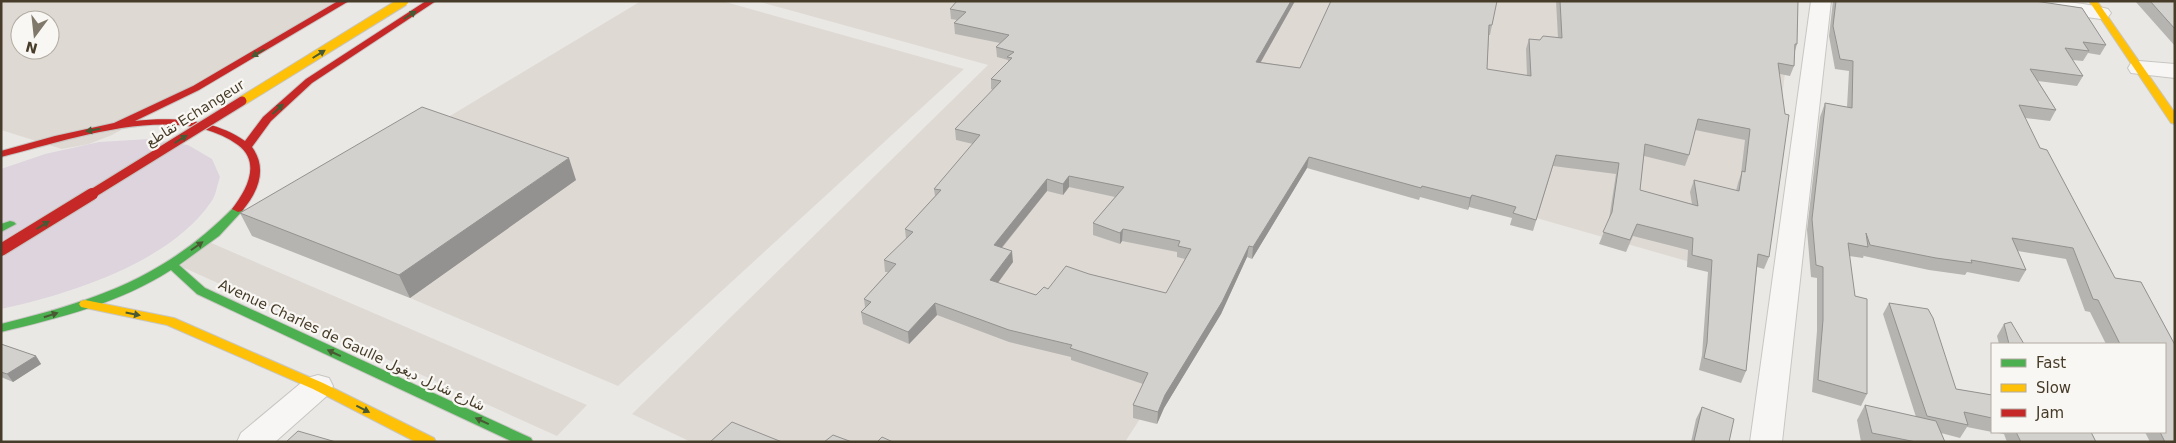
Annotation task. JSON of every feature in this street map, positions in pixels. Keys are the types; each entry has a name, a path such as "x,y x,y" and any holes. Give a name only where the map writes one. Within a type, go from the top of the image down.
{"main road":[{"path":"116,126 196,88 345,1"},
{"name":"تقاطع Echangeur","path":"1,250 404,1"},
{"path":"247,146 268,119 309,81 432,1"},
{"path":"2097,7 2175,121"},
{"path":"155,136 189,115"},
{"path":"1,154 70,134 116,126 176,123 202,126 229,134 247,146 257,169 248,198 219,231 171,264 131,286 85,304 45,318 1,328"},
{"path":"1,229 19,218"},
{"name":"Avenue Charles de Gaulle شارع شارل ديغول","path":"171,264 201,292 526,442"},
{"path":"85,304 170,321 386,416 429,442"},
{"path":"403,402 416,391"}],"street":[{"path":"1766,442 1821,1"},
{"path":"2014,1 2097,7"},
{"path":"2139,68 2175,71"},
{"path":"253,442 318,386"}],"shaded area":[{"path":"1,1 339,1 165,106 112,135 89,144 62,149 1,130"},
{"path":"641,1 722,1 964,69 618,386 410,298 575,180 430,128"},
{"path":"757,1 1794,1 1779,122 1753,280 1312,154 1125,442 691,442 632,414 988,65"},
{"path":"149,139 188,145 212,159 220,177 214,197 193,223 170,242 144,259 116,273 57,295 1,309 1,169 45,154 99,142"},
{"path":"209,242 587,405 557,436 180,266"}],"building":[{"path":"957,1 1291,1 1256,62 1300,68 1331,1 1497,1 1492,25 1489,25 1487,69 1531,76 1529,39 1540,40 1543,36 1562,38 1560,1 1798,1 1797,44 1795,44 1794,66 1778,63 1785,114 1789,115 1769,257 1758,254 1746,371 1704,358 1707,343 1712,260 1692,255 1693,238 1637,224 1630,240 1603,232 1612,212 1619,163 1556,155 1536,220 1513,213 1516,207 1472,195 1470,198 1422,186 1421,188 1309,157 1253,247 1249,246 1222,302 1165,395 1158,412 1133,405 1148,373 1070,348 1072,345 1009,330 935,303 908,332 861,312 871,302 864,299 896,264 884,260 913,232 905,229 941,190 934,189 980,135 955,129 1001,81 991,79 1012,58 1007,57 1014,52 996,47 1009,35 954,23 966,12 950,9","holes":["1698,119 1750,129 1745,172 1742,171 1739,191 1694,180 1698,206 1640,190 1645,144 1689,155","1069,176 1124,187 1093,223 1120,233 1123,229 1180,241 1178,246 1191,249 1166,293 1089,274 1066,266 1048,289 1044,287 1036,295 990,280 1012,251 994,245 1047,179 1063,184"]},
{"path":"1836,1 2035,1 2082,8 2106,45 2083,42 2089,51 2065,48 2083,76 2030,69 2056,110 2019,105 2040,148 2047,150 2115,278 2141,282 2175,345 2175,442 2165,442 2160,433 2166,433 2166,343 2120,343 2098,300 2093,299 2073,248 2012,238 2026,270 1971,260 1972,263 1936,258 1870,245 1866,233 1868,247 1848,243 1855,296 1867,299 1867,394 1818,380 1823,320 1823,267 1816,265 1812,219 1825,103 1852,108 1853,61 1840,59 1833,26"},
{"path":"2150,1 2175,1 2175,29"},
{"path":"422,107 569,158 399,275 240,213"},
{"path":"1889,303 1928,309 1933,318 1956,389 1991,395 1991,418 1964,412 1968,425 1927,416"},
{"path":"2011,322 2023,343 2009,343 2004,324"},
{"path":"1,344 36,356 7,374 1,372"},
{"path":"1865,405 1936,421 1945,442 1916,442 1872,433"},
{"path":"1702,407 1734,419 1729,442 1694,441"},
{"path":"732,422 782,442 710,442"},
{"path":"298,431 336,442 286,442"},
{"path":"2016,433 2092,433 2096,442 2021,442"},
{"path":"833,435 852,442 824,442"},
{"path":"882,437 893,442 877,442"}],"traffic: fast":[{"path":"1,328 66,311 98,300 160,272 188,254 215,233 238,209"},
{"path":"1,229 10,224"},
{"path":"171,264 201,291 526,442"}],"traffic: slow":[{"path":"242,101 404,1"},
{"path":"2093,1 2175,121"},
{"path":"85,304 170,321 318,386 429,442"}],"traffic: jam":[{"path":"116,126 196,88 345,1"},
{"path":"247,146 267,119 309,81 432,1"},
{"path":"1,250 242,101"},
{"path":"1,154 86,131 118,126 150,122 180,122 208,127 242,143 249,150 253,158 255,179 247,198 238,209"}]}
